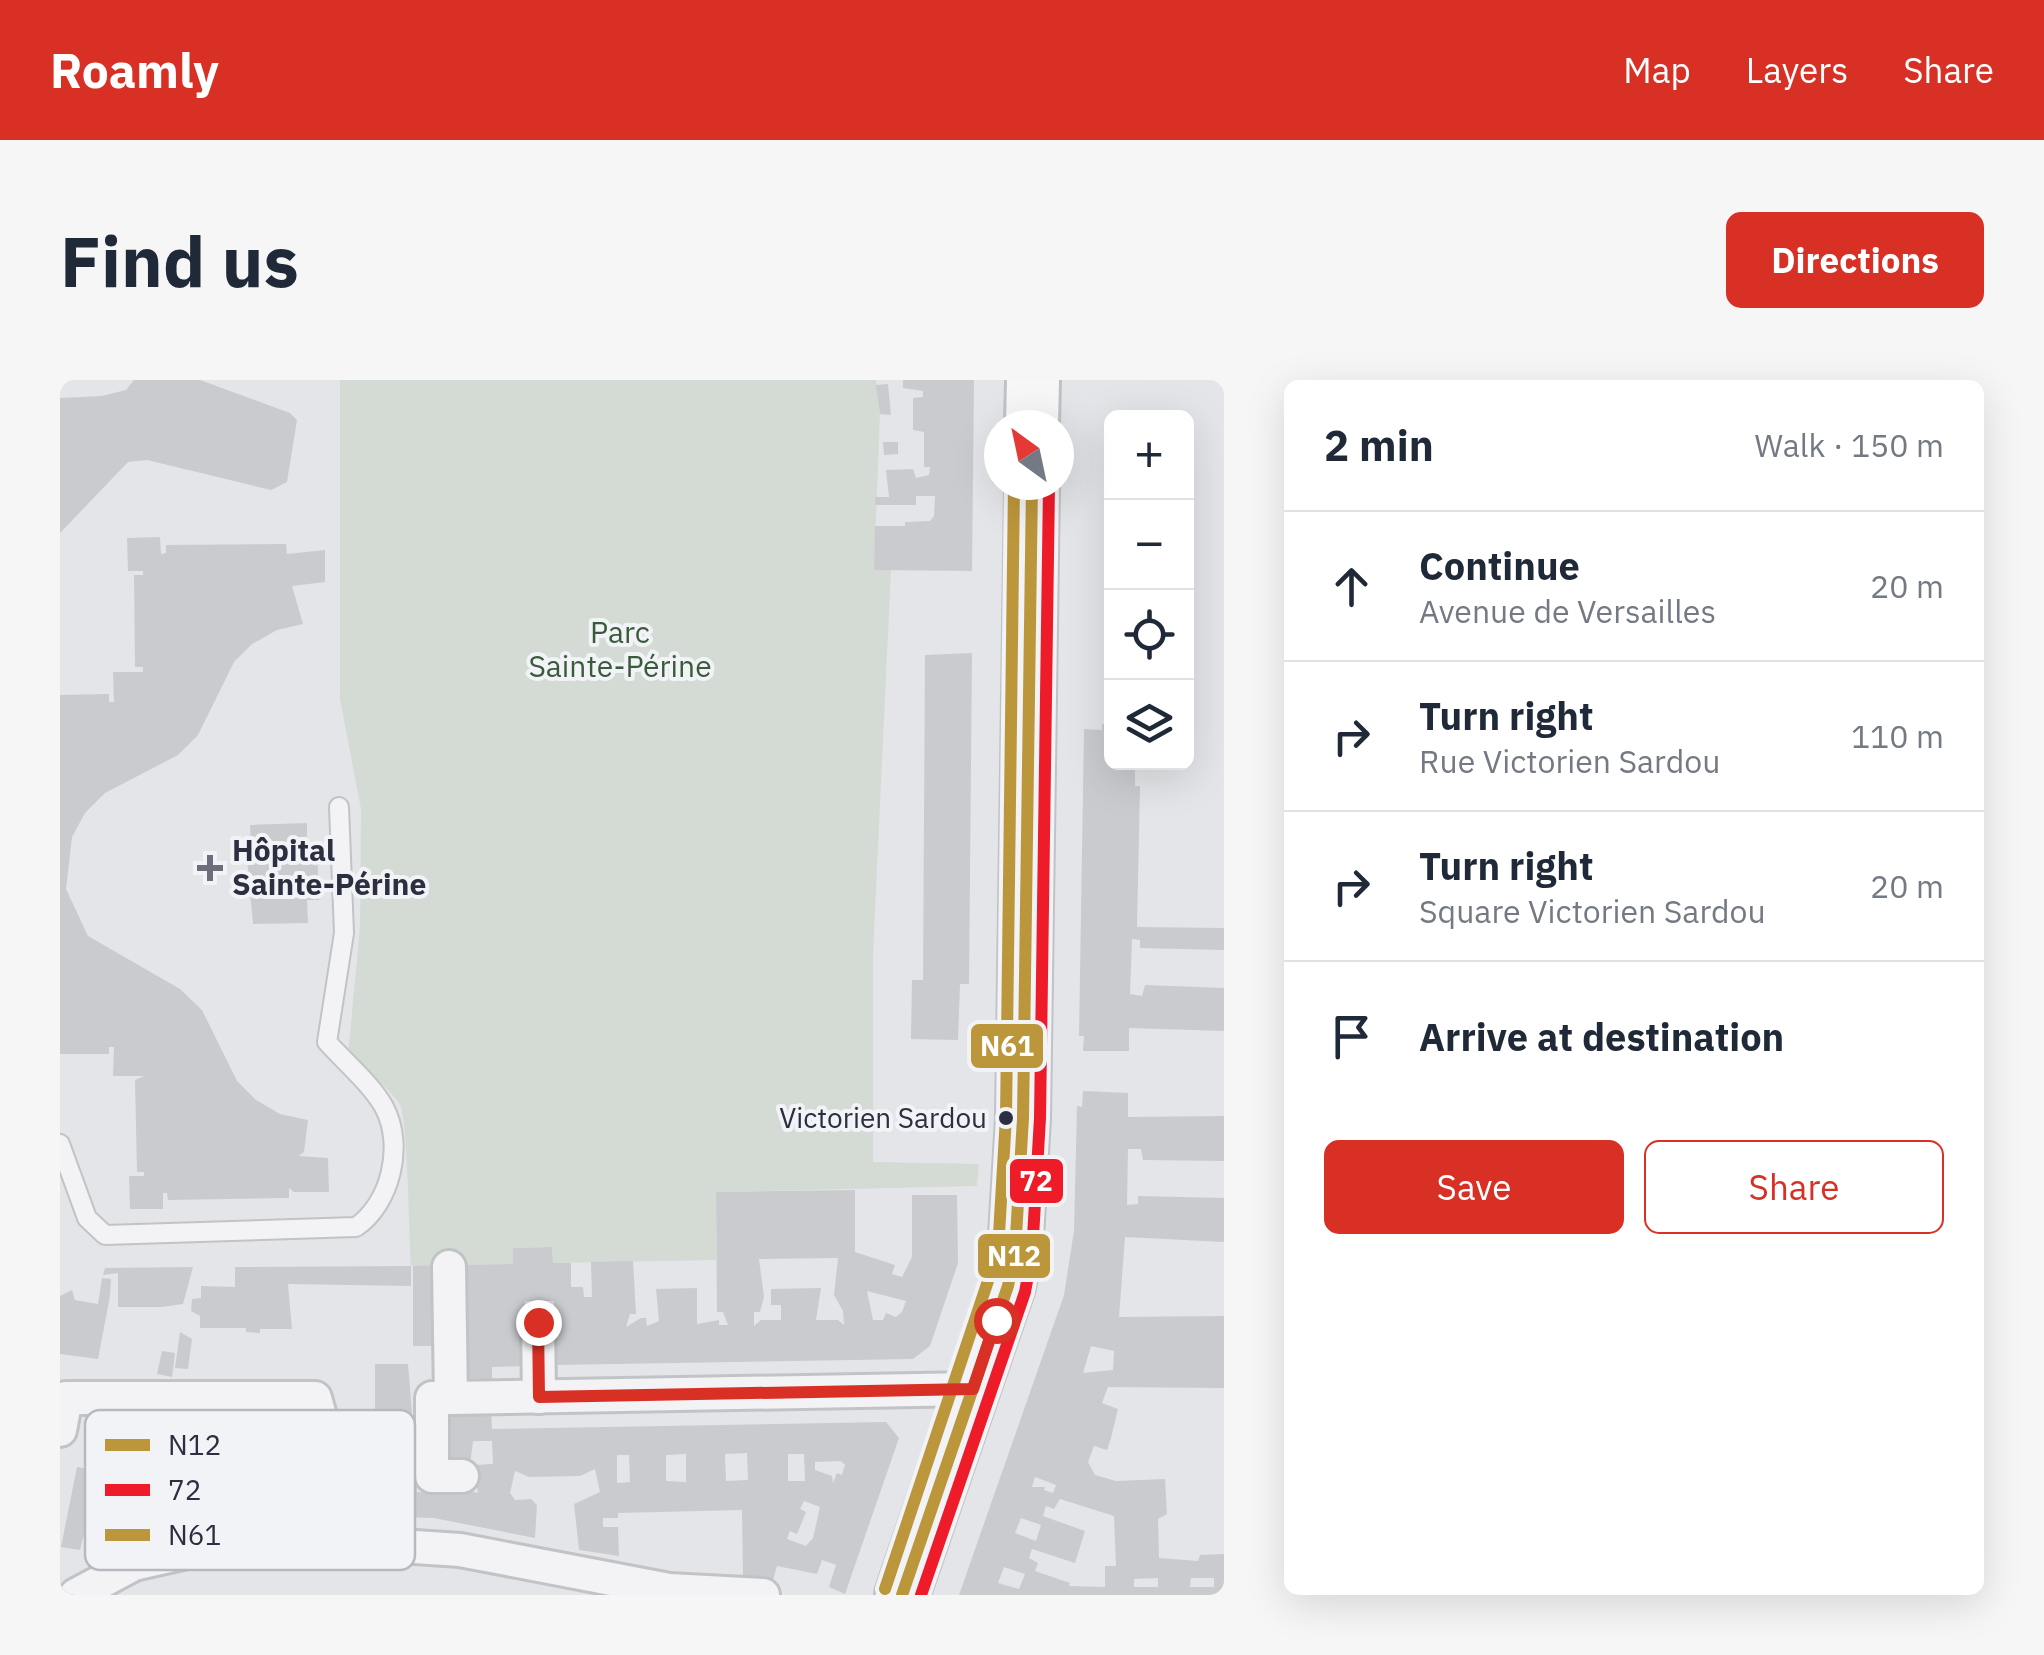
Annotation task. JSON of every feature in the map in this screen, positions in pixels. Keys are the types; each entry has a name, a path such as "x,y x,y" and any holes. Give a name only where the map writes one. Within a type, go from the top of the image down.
{"main road":[{"path":"1032,410 1033,380"},
{"path":"902,1595 1008,1286 1021,1180 1032,500"}],"street":[{"path":"449,1267 451,1398"},
{"path":"538,1322 539,1397"},
{"path":"462,1476 432,1476 432,1398 973,1389"},
{"path":"60,1430 66,1398 316,1398 319,1410"},
{"path":"415,1547 460,1550 670,1590 764,1595"},
{"path":"76,1595 123,1570"}],"lane":[{"path":"60,1144 86,1218 105,1235 356,1228 386,1196 392,1151 386,1109 327,1042 344,933 340,807"}],"green space":[{"name":"Parc Sainte-Périne","path":"340,380 876,380 880,414 874,570 891,570 873,953 873,1162 979,1164 977,1186 716,1192 716,1260 553,1263 552,1247 513,1248 513,1264 411,1266 402,1112 388,1090 348,1055 360,927 361,809 340,699"}],"building":[{"path":"134,380 200,380 290,413 297,420 287,482 271,490 147,460 128,462 60,533 60,398 102,396 126,390"},
{"path":"903,380 974,380 972,571 874,570 875,526 905,526 905,522 930,521 934,516 935,496 916,496 916,505 875,505 875,497 889,497 886,470 913,469 916,478 929,475 930,467 924,467 924,432 913,430 913,398 923,397 923,391 903,388"},
{"path":"888,384 891,415 880,414 876,385"},
{"path":"883,442 898,442 898,454 884,455"},
{"path":"160,537 161,554 166,553 166,545 286,544 287,554 325,550 325,582 292,586 303,624 277,630 252,644 234,662 198,735 178,755 105,793 85,813 72,837 66,889 88,936 180,989 202,1010 237,1081 256,1100 280,1114 308,1120 304,1152 299,1156 328,1158 329,1192 294,1192 289,1188 289,1198 168,1200 167,1193 163,1193 163,1209 130,1209 129,1176 144,1176 144,1172 137,1172 135,1080 144,1076 113,1076 114,1047 109,1047 109,1054 60,1054 60,695 109,694 109,702 114,702 113,672 143,672 143,667 135,667 134,575 143,575 143,571 128,571 127,538"},
{"path":"972,653 969,984 960,984 958,1040 911,1039 912,980 923,980 925,655"},
{"path":"1104,724 1104,770 1135,770 1135,786 1140,786 1137,927 1224,928 1224,950 1140,948 1140,940 1132,939 1130,994 1142,996 1145,985 1224,988 1224,1031 1129,1028 1129,1051 1083,1051 1084,1036 1079,1036 1084,729 1102,730"},
{"path":"307,823 307,846 317,845 319,900 307,900 308,923 253,924 246,847 251,847 250,825"},
{"path":"1083,1091 1128,1093 1128,1117 1224,1116 1224,1161 1143,1160 1141,1149 1128,1149 1127,1205 1138,1204 1138,1196 1224,1198 1224,1242 1125,1237 1119,1317 1224,1316 1224,1388 1108,1387 1102,1403 1118,1409 1111,1438 1107,1450 1094,1446 1088,1462 1095,1475 1116,1481 1165,1479 1167,1514 1158,1519 1159,1558 1198,1561 1200,1555 1224,1554 1224,1595 959,1595 1064,1295 1074,1231 1077,1106 1082,1107","holes":["1091,1346 1114,1351 1113,1370 1083,1373","1035,1477 1056,1485 1053,1493 1045,1487 1032,1487","1060,1499 1114,1516 1116,1566 1105,1566 1105,1587 1069,1586 1070,1583 1035,1571 1038,1563 1029,1558 1032,1549 1075,1563 1085,1531 1043,1516 1046,1506 1054,1509","1021,1518 1041,1525 1036,1541 1015,1533","1004,1567 1025,1574 1019,1589 998,1583","1158,1578 1158,1587 1134,1587 1134,1579","1191,1578 1214,1578 1214,1587 1190,1587"]},
{"path":"855,1190 855,1252 895,1265 892,1274 902,1277 912,1257 912,1195 957,1195 958,1263 930,1346 913,1359 555,1365 554,1301 525,1301 523,1366 492,1367 492,1385 464,1385 456,1265 513,1264 513,1248 552,1247 553,1263 571,1263 571,1287 583,1287 584,1297 592,1297 591,1262 633,1261 636,1314 630,1314 626,1327 641,1318 646,1318 647,1326 659,1321 656,1289 697,1288 697,1324 719,1320 719,1325 728,1325 723,1312 717,1312 716,1192","holes":["838,1258 834,1295 843,1311 844,1325 838,1320 816,1320 821,1288 771,1289 771,1305 781,1305 781,1320 761,1320 754,1326 754,1312 760,1312 764,1297 759,1259","867,1291 906,1301 902,1312 896,1317 886,1313 883,1320 873,1320"]},
{"path":"437,1265 438,1346 413,1346 413,1266"},
{"path":"411,1266 411,1286 288,1284 292,1329 260,1329 260,1333 246,1332 246,1328 200,1328 200,1316 191,1311 192,1299 201,1298 201,1286 235,1287 235,1267"},
{"path":"193,1267 183,1304 161,1307 118,1307 118,1273 103,1275 105,1268"},
{"path":"102,1278 111,1279 98,1359 60,1354 60,1296 72,1290 75,1300 98,1304"},
{"path":"180,1332 192,1339 188,1369 175,1368"},
{"path":"162,1351 175,1353 172,1377 157,1374"},
{"path":"375,1364 408,1364 412,1410 375,1410"},
{"path":"491,1410 492,1429 886,1422 899,1438 845,1594 829,1587 836,1565 822,1560 817,1574 777,1566 773,1580 743,1577 742,1510 618,1513 618,1518 603,1518 603,1527 618,1527 619,1556 579,1550 574,1504 600,1492 595,1469 580,1476 529,1477 515,1471 510,1493 515,1500 531,1499 537,1505 535,1538 415,1517 415,1445 417,1492 438,1493 439,1484 478,1493 474,1471 476,1465 493,1464 492,1441 473,1441 470,1465 442,1467 439,1411","holes":["747,1453 748,1480 726,1481 725,1454","686,1454 686,1482 666,1481 666,1455","788,1454 804,1454 805,1481 788,1481","617,1455 629,1455 630,1482 617,1483","841,1461 845,1465 842,1475 837,1473 833,1483 832,1476 815,1470 815,1462","804,1501 820,1507 813,1538 806,1546 787,1539 790,1531 797,1534 806,1512 800,1509"]},
{"path":"77,1467 85,1468 85,1537 80,1550 61,1547"}],"transit line":[{"name":"N61","path":"885,1589 998,1251 1006,1117 1014,500"},
{"name":"N12","path":"902,1595 1008,1286 1015,1253 1023,1118 1032,500"},
{"name":"72","path":"921,1595 1025,1292 1032,1254 1040,1118 1049,500"}],"place":[{"name":"Hôpital Sainte-Périne","path":"210,868"},
{"name":"Victorien Sardou","path":"1006,1118"}],"route":[{"path":"538,1322 539,1397 973,1389 996,1320"}]}
